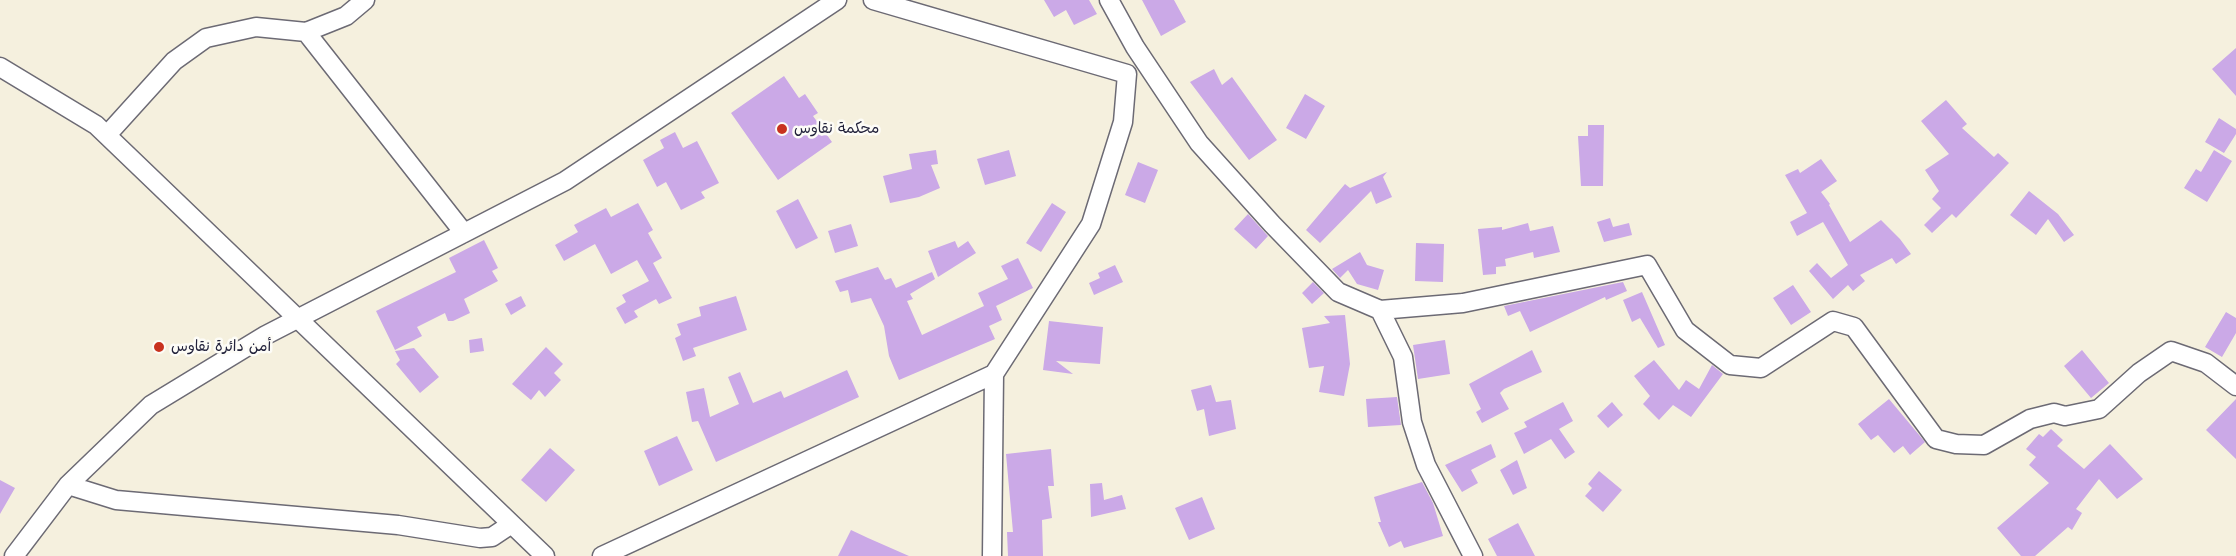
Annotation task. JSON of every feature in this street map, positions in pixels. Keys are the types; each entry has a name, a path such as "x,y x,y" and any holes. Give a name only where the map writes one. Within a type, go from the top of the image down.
{"street":[{"path":"107,135 174,61 206,38 256,27 306,32 346,16 365,0"},
{"path":"14,556 68,485 151,405 299,318 565,182 837,0"},
{"path":"873,0 1127,74"},
{"path":"1109,0 1135,46 1199,143 1272,224 1338,292 1380,310 1463,303 1647,265 1685,330 1730,365 1761,368 1833,321 1854,327 1936,439 1956,444 1984,445 2030,419 2099,409 2139,373 2171,351 2206,363 2235,384"},
{"path":"306,32 464,233"},
{"path":"602,556 994,374 1091,224 1123,122 1127,74 1135,46"},
{"path":"0,67 96,125 299,318 510,525 545,556"},
{"path":"1380,310 1403,357 1412,422 1426,465 1473,556"},
{"path":"992,556 994,374"},
{"path":"68,485 116,500 398,525 480,538 492,537 510,525"}],"building":[{"path":"1044,0 1089,0 1097,14 1074,25 1066,10 1054,17"},
{"path":"1142,0 1174,0 1186,22 1161,36"},
{"path":"2236,48 2236,96 2212,69"},
{"path":"1214,69 1222,85 1232,77 1277,140 1249,160 1190,82"},
{"name":"محكمة نقاوس","path":"784,76 799,98 805,94 818,113 813,116 832,142 778,180 731,113"},
{"path":"1305,94 1325,106 1306,139 1286,128"},
{"path":"1946,100 1967,124 1962,128 1994,157 1998,153 2009,163 1956,218 1952,214 1932,233 1924,225 1941,208 1932,199 1939,191 1925,170 1949,154 1921,121"},
{"path":"2219,118 2236,129 2236,134 2224,153 2205,142"},
{"path":"1588,125 1604,125 1603,186 1581,186 1578,136 1588,136"},
{"path":"675,132 683,148 697,141 719,183 701,192 705,198 681,210 666,182 657,187 643,160 664,148 660,140"},
{"path":"936,150 938,164 931,165 940,188 919,197 890,203 883,176 912,169 909,154"},
{"path":"1009,150 1016,176 985,185 977,159"},
{"path":"2214,150 2232,161 2207,202 2184,188 2196,169 2201,172"},
{"path":"1821,159 1837,181 1821,192 1850,242 1881,220 1911,254 1896,264 1892,258 1860,275 1865,281 1853,291 1848,285 1833,299 1809,271 1817,263 1831,278 1848,265 1823,222 1797,236 1790,222 1807,213 1785,175 1798,169 1800,173"},
{"path":"1138,162 1158,170 1145,203 1125,195"},
{"path":"1387,172 1383,177 1392,197 1376,204 1371,191 1320,243 1306,230 1345,184 1350,188"},
{"path":"2029,191 2058,214 2074,235 2064,242 2048,219 2036,235 2010,215"},
{"path":"798,199 818,238 796,249 776,211"},
{"path":"638,203 653,230 648,233 662,258 653,263 672,298 659,304 656,299 634,311 638,317 625,324 616,308 626,302 622,295 649,281 637,260 611,274 595,244 564,261 555,245 578,232 574,225 606,208 611,217"},
{"path":"1052,203 1066,212 1041,252 1026,243"},
{"path":"1248,214 1268,236 1256,249 1234,229"},
{"path":"1610,218 1613,227 1629,223 1632,235 1604,242 1597,222"},
{"path":"1528,223 1530,231 1553,226 1560,252 1534,258 1533,252 1505,259 1506,266 1496,267 1496,274 1483,275 1478,229 1502,227 1502,230"},
{"path":"851,224 858,246 835,253 828,231"},
{"path":"484,240 498,268 492,271 498,281 464,299 470,313 448,321 445,313 417,327 422,336 395,350 376,311 456,272 449,258"},
{"path":"955,241 958,248 968,241 976,253 938,277 928,251"},
{"path":"1416,243 1444,244 1443,282 1415,281"},
{"path":"1360,252 1367,265 1384,270 1378,290 1357,284 1348,270 1340,278 1332,269"},
{"path":"1018,258 1033,288 996,306 1002,320 989,326 995,339 899,380 889,356 884,326 871,298 851,303 848,290 840,292 835,281 878,267 885,280 891,278 896,288 932,272 935,279 910,294 913,299 907,301 922,335 984,306 978,293 1008,279 1001,266"},
{"path":"1115,265 1123,282 1094,295 1089,283 1100,278 1098,273"},
{"path":"1313,282 1324,293 1312,304 1302,293"},
{"path":"1623,282 1627,291 1606,300 1605,297 1530,332 1520,311 1508,316 1504,306"},
{"path":"1793,285 1811,312 1791,325 1773,298"},
{"path":"1642,292 1665,345 1658,348 1640,318 1632,322 1623,300"},
{"path":"521,296 526,306 511,315 505,304"},
{"path":"736,296 747,330 693,348 696,356 683,361 675,338 681,335 677,324 701,316 699,307"},
{"path":"2226,312 2236,318 2236,333 2222,357 2205,347"},
{"path":"1345,315 1350,364 1344,396 1319,392 1324,366 1309,368 1302,328 1330,323 1324,316"},
{"path":"1049,321 1103,327 1100,364 1056,361 1073,374 1043,370"},
{"path":"482,338 484,351 470,353 469,340"},
{"path":"1445,340 1450,374 1418,379 1413,345"},
{"path":"546,347 563,364 554,373 561,380 545,397 539,390 531,400 512,384"},
{"path":"414,348 439,377 420,393 396,364 400,360 395,351"},
{"path":"1532,350 1542,372 1504,389 1500,393 1509,409 1482,423 1476,412 1481,409 1469,384"},
{"path":"2082,350 2109,383 2091,398 2064,366"},
{"path":"1654,360 1679,390 1686,380 1699,389 1712,365 1723,374 1691,417 1673,405 1659,420 1643,404 1650,396 1634,376"},
{"path":"847,370 859,397 716,462 698,421 692,422 686,392 704,388 710,417 739,404 728,377 740,372 753,403 781,391 784,398"},
{"path":"1211,385 1216,402 1231,400 1236,429 1209,436 1204,409 1197,411 1191,390"},
{"path":"1397,397 1401,425 1368,427 1366,399"},
{"path":"1889,399 1925,442 1910,455 1903,446 1894,453 1878,435 1871,440 1858,424"},
{"path":"2236,399 2236,459 2206,430"},
{"path":"1563,402 1573,421 1559,429 1575,452 1565,459 1551,439 1524,454 1514,433 1527,427 1524,422"},
{"path":"1612,402 1623,415 1608,428 1597,416"},
{"path":"2051,429 2063,440 2057,446 2084,469 2110,444 2143,479 2117,499 2099,479 2076,509 2082,513 2072,530 2068,527 2035,556 2021,556 1997,528 2049,483 2029,465 2036,457 2026,449 2039,434 2043,437"},
{"path":"677,436 693,470 659,486 644,451"},
{"path":"1491,444 1496,457 1471,470 1478,483 1462,492 1445,465"},
{"path":"550,448 575,470 546,502 521,480"},
{"path":"1051,449 1054,486 1048,486 1052,518 1042,520 1043,556 1008,556 1007,532 1013,532 1006,454"},
{"path":"1517,460 1527,488 1513,495 1500,470"},
{"path":"1599,471 1622,490 1603,512 1585,496 1592,488 1588,484"},
{"path":"0,480 15,488 0,514"},
{"path":"1422,482 1433,503 1443,536 1404,548 1401,541 1389,547 1378,522 1381,522 1374,497"},
{"path":"1102,483 1104,500 1122,495 1126,509 1091,517 1090,484"},
{"path":"1202,497 1215,529 1189,540 1175,508"},
{"path":"1518,523 1535,556 1497,556 1488,539"},
{"path":"851,530 868,538 909,556 838,556"}],"place":[{"name":"محكمة نقاوس","path":"782,129"},
{"name":"أمن دائرة نقاوس","path":"159,347"}]}
